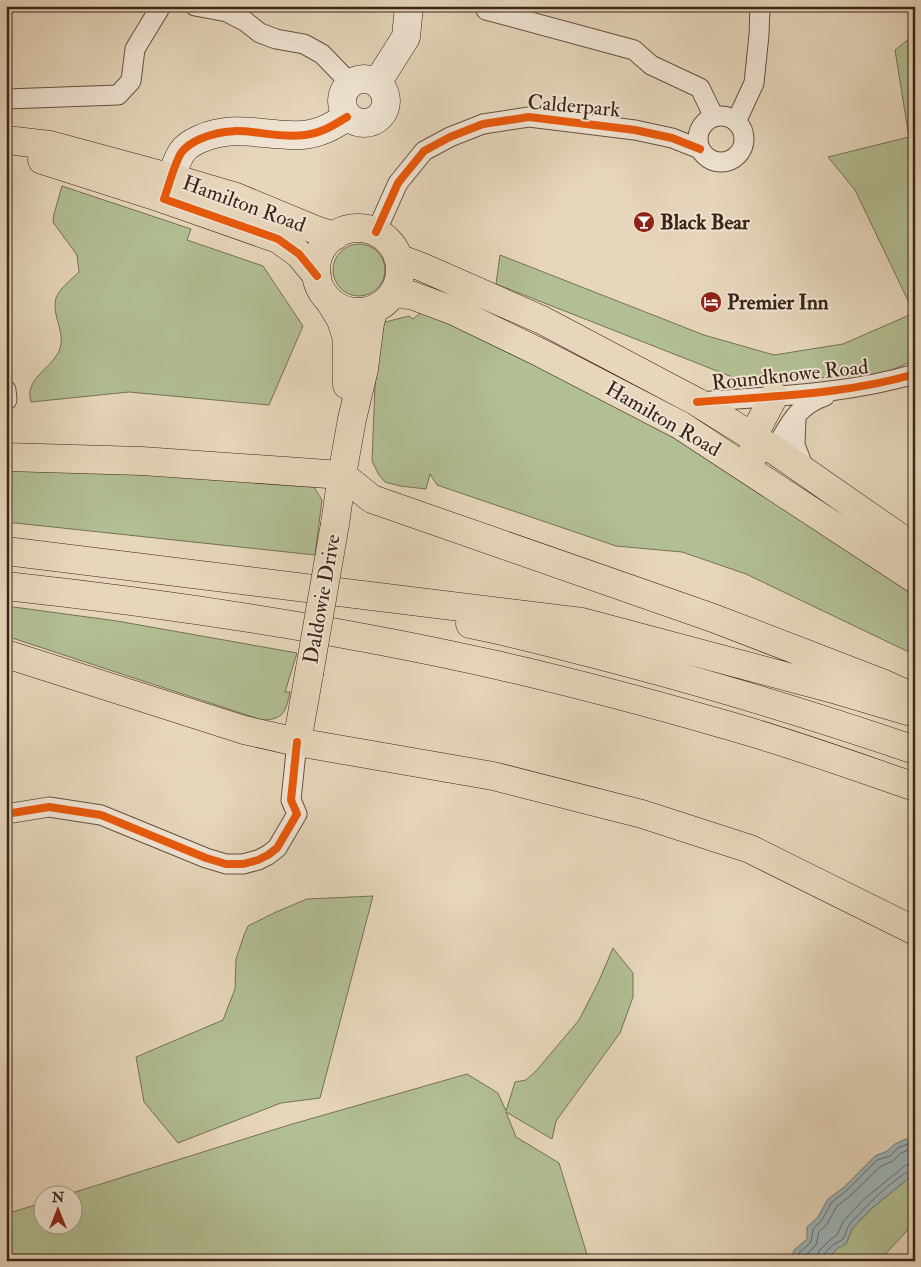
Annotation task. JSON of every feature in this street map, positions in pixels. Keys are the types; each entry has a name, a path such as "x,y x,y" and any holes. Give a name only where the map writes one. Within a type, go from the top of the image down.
{"main road":[{"name":"Hamilton Road","path":"6,140 50,145 168,189 278,239 299,254 317,276"},
{"name":"Hamilton Road","path":"6,144 44,161 168,189 236,197 318,231 335,236"},
{"path":"360,229 376,232 392,246 398,258 400,272 397,285 370,323 364,369 352,419 346,377 347,339 341,320 319,285 317,265 320,252 335,236 348,230 360,229"},
{"name":"Hamilton Road","path":"398,258 542,320 698,402 856,540 915,580"},
{"name":"Hamilton Road","path":"384,301 411,295 454,312 542,353 680,425 805,471 915,548"},
{"path":"329,300 342,309 353,312 364,312 384,301"},
{"path":"754,451 774,396"},
{"name":"Daldowie Drive","path":"297,742 352,419"},
{"path":"6,457 142,461 342,475 372,499 714,618 882,683 915,698"},
{"path":"6,551 582,622 837,690 915,713"},
{"path":"119,564 349,600 486,627 695,681 819,718 915,750"},
{"path":"6,586 140,602 277,623 483,662 725,724 915,787"},
{"path":"6,654 244,730 297,742 493,776 642,814 750,849 915,931"},
{"path":"825,756 915,794"}],"street":[{"path":"6,99 118,94 131,81 135,49 161,6"},
{"path":"195,6 250,14 260,33 276,39 304,44 322,54 350,83"},
{"path":"377,82 406,37 408,6"},
{"path":"736,122 754,83 760,35 760,6"},
{"path":"486,10 634,50 651,65 700,88 707,122 698,139 700,149 704,155 716,162 725,162 738,155 743,144 743,134 736,122 733,119 722,116 707,122"},
{"path":"364,78 377,82 386,94 387,102 384,113 377,120 369,124 358,123 347,117 341,105 342,94 350,83 364,78"},
{"path":"168,189 181,154 186,147 209,135 238,130 303,135 330,128 347,117"},
{"name":"Calderpark","path":"376,232 398,183 424,151 450,137 483,124 529,117 635,130 672,138 700,149"},
{"name":"Calderpark","path":"635,130 707,122"},
{"name":"Roundknowe Road","path":"698,402 840,391 915,374"},
{"path":"6,390 7,400"},
{"path":"754,451 814,400 840,391"},
{"path":"796,416 795,445 805,471"},
{"path":"6,814 49,807 101,815 206,858 226,864 243,864 258,860 277,848 297,814 291,800 297,742"}],"green space":[{"path":"915,34 915,360 882,374 745,382 496,284 500,255 704,335 774,355 843,344 914,313 855,190 828,157 909,137 895,50"},
{"path":"62,186 191,229 187,240 263,266 303,326 269,405 129,392 31,402 31,387 34,381 55,358 61,345 55,311 56,298 79,272 77,255 53,222"},
{"path":"359,244 369,246 377,252 383,260 385,270 383,280 377,288 369,294 359,296 349,294 341,288 335,280 333,270 335,260 341,252 349,246"},
{"path":"425,309 650,416 915,588 915,655 746,574 682,552 616,546 437,485 430,474 426,489 385,482 372,461 375,386 381,329 385,322 409,316 413,319"},
{"path":"6,465 294,483 314,487 322,500 315,555 6,522"},
{"path":"6,606 117,621 297,653 285,692 290,692 287,704 283,713 279,716 269,720 262,720 6,636"},
{"path":"373,896 320,1098 281,1103 178,1143 144,1102 136,1057 223,1020 235,989 236,959 248,926 307,899"},
{"path":"613,948 633,973 633,997 620,1033 556,1121 552,1139 506,1112 516,1137 559,1163 589,1261 6,1261 6,1214 32,1206 32,1234 82,1234 82,1190 289,1125 467,1074 498,1093 506,1111 515,1082 526,1080 536,1071 579,1020"},
{"path":"915,1173 915,1222 879,1261 825,1261 838,1247 846,1244 852,1229 872,1208"}],"water":[{"path":"915,1135 915,1173 872,1208 852,1229 846,1244 838,1248 825,1261 791,1261 794,1250 807,1239 807,1227 818,1217 828,1199 843,1188 875,1156"}],"cycle path":[{"path":"317,276 299,254 278,239 164,199 181,153 190,144 200,139 228,131 291,136 305,135 322,131 347,117"},
{"path":"376,232 398,183 424,151 450,137 483,124 529,117 635,130 672,138 700,149"},
{"path":"697,402 834,391 915,374"},
{"path":"6,814 49,807 101,815 206,858 226,864 243,864 258,860 277,848 297,814 291,800 297,742"}],"place":[{"name":"Black Bear","path":"644,222"},
{"name":"Premier Inn","path":"711,302"}]}
